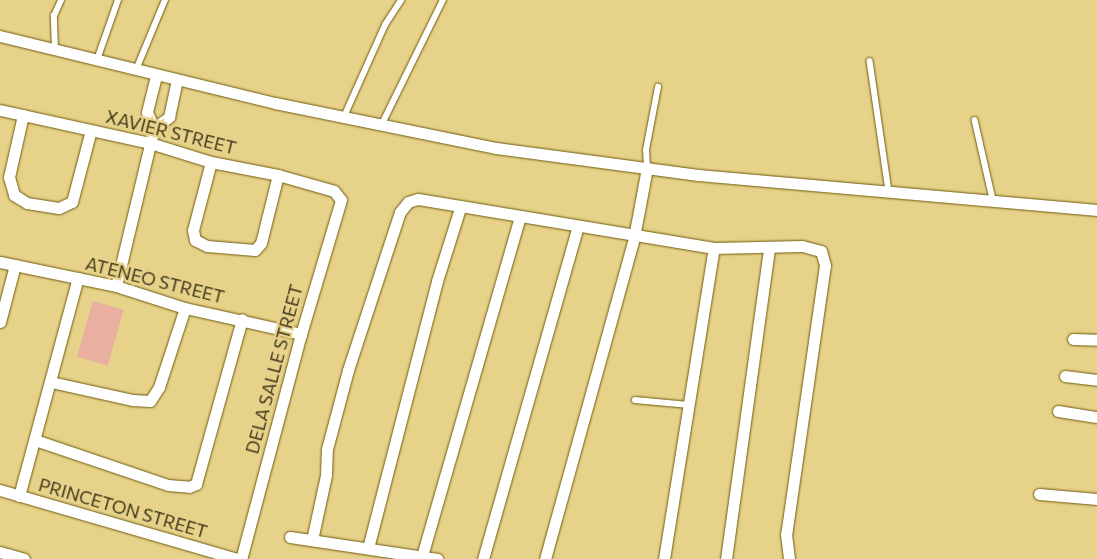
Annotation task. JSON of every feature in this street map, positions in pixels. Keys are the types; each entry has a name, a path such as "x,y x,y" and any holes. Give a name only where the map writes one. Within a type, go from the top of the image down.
{"street":[{"path":"0,36 156,75 343,118 496,148 698,175 993,199 1097,210"},
{"path":"116,286 154,128 147,112 156,75"},
{"path":"154,128 169,117 178,80"},
{"name":"XAVIER STREET","path":"0,110 150,143 211,162 278,175 334,191"},
{"path":"23,115 10,187 20,200 42,206 59,208 72,202 91,130"},
{"path":"211,162 193,230 195,240 207,246 255,250 261,243 278,175"},
{"path":"545,559 634,237 647,168"},
{"name":"DELA SALLE STREET","path":"241,559 301,334 341,200 334,191"},
{"path":"312,540 332,431 400,212 408,202 418,199 577,228 634,237 662,238 714,248 810,248 821,251 825,265 786,534 789,559"},
{"path":"368,548 437,281 460,208"},
{"path":"422,556 520,217"},
{"path":"482,559 577,228"},
{"path":"664,559 691,404 714,248"},
{"path":"726,559 769,248"},
{"name":"ATENEO STREET","path":"0,262 116,286 185,308 242,319 301,334"},
{"path":"0,322 15,265"},
{"path":"18,496 51,382 78,278"},
{"path":"51,382 133,400 150,400 159,387 185,308"},
{"path":"35,440 168,485 189,487 196,484 242,319"},
{"path":"1073,340 1097,340"},
{"path":"1065,376 1097,380"},
{"path":"1058,412 1097,417"},
{"name":"PRINCETON STREET","path":"0,490 237,559"},
{"path":"1039,494 1097,500"},
{"path":"290,537 436,559"},
{"path":"0,552 24,559"}],"lane":[{"path":"55,50 54,16 61,0"},
{"path":"97,60 118,0"},
{"path":"136,70 165,0"},
{"path":"343,118 385,25 400,0"},
{"path":"381,126 443,0"},
{"path":"870,61 889,191"},
{"path":"647,168 646,150 658,87"},
{"path":"975,120 993,199"},
{"path":"636,400 691,404"}],"shaded area":[{"path":"93,301 124,310 108,366 77,357"}]}
